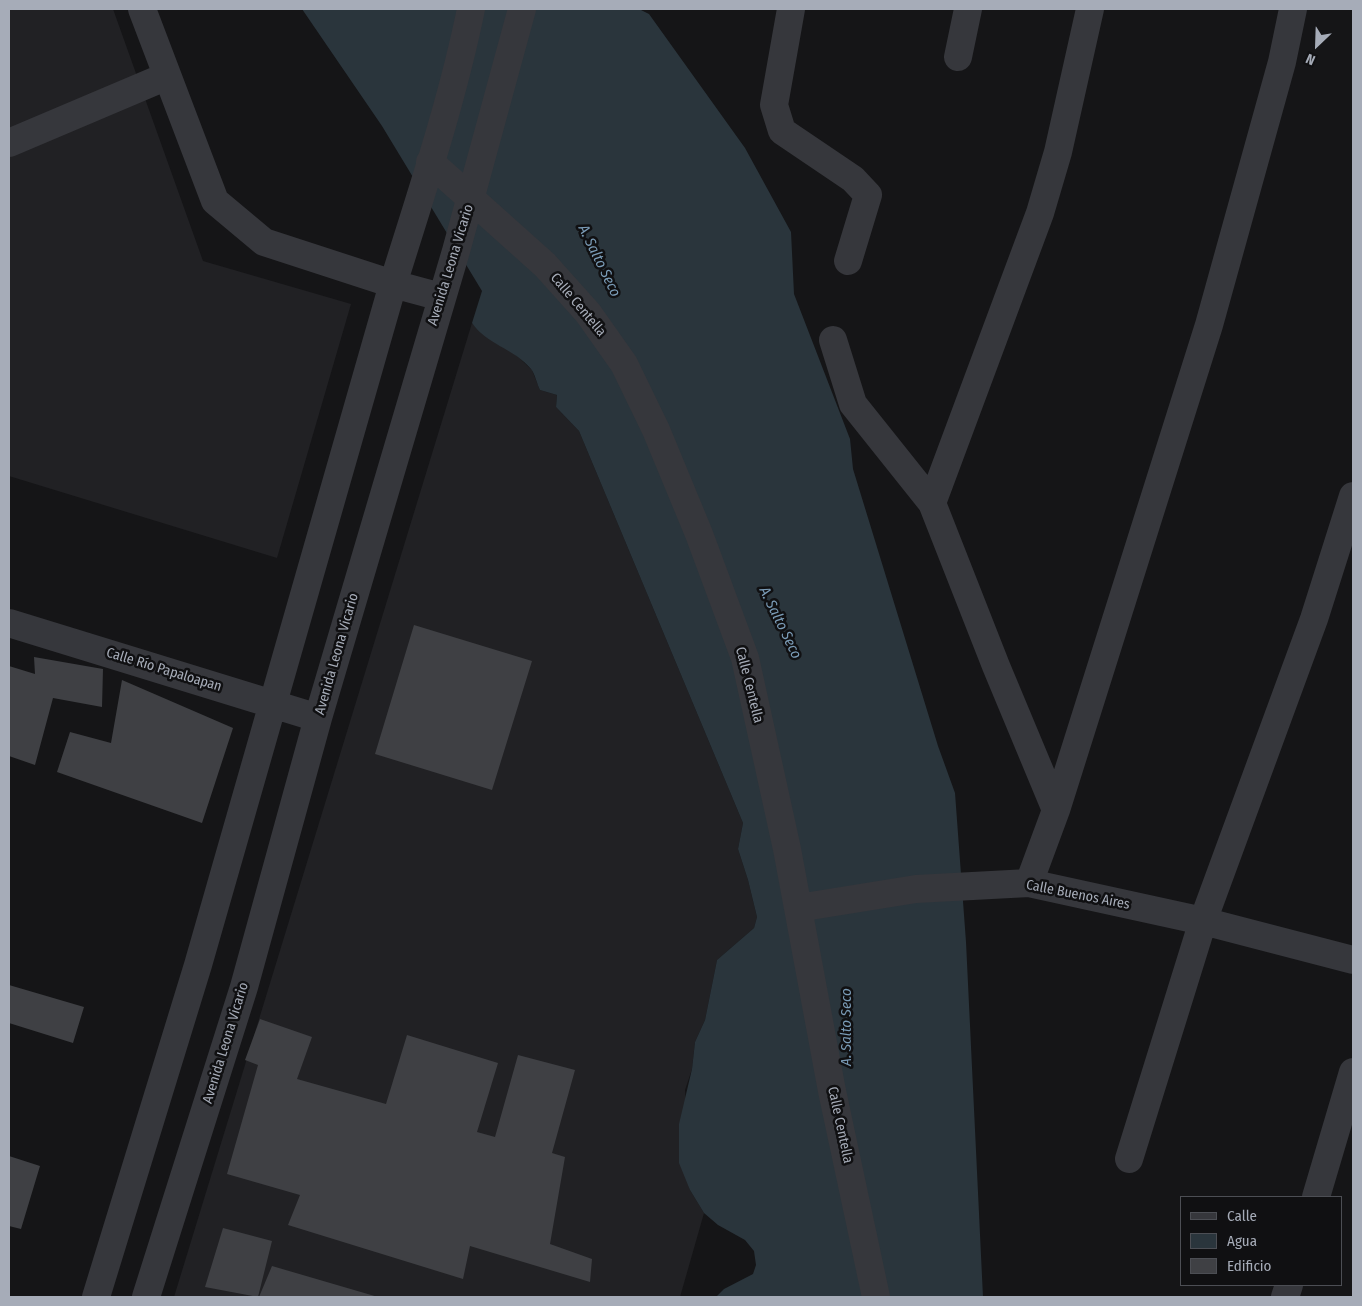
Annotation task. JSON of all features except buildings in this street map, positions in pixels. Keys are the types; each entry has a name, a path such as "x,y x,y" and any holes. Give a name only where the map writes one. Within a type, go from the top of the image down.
{"street":[{"path":"142,9 214,201 264,242 441,298"},
{"path":"96,1297 198,965 393,284 430,162 471,9"},
{"name":"Avenida Leona Vicario","path":"146,1297 244,987 318,718 471,199 522,9"},
{"path":"791,9 774,105 782,131 854,179 868,195 848,260"},
{"path":"958,57 968,9"},
{"path":"932,503 1040,213 1058,152 1090,9"},
{"path":"1029,883 1056,810 1209,325 1282,62 1292,9"},
{"path":"9,143 167,76"},
{"name":"Calle Centella","path":"430,162 545,266 588,313 624,364 656,430 700,534 744,658 798,908 832,1090 876,1297"},
{"path":"833,340 853,404 932,503 996,666 1056,810"},
{"path":"1129,1159 1202,921 1314,619 1353,496"},
{"name":"Calle Río Papaloapan","path":"9,623 318,718"},
{"name":"Calle Buenos Aires","path":"798,908 916,889 1029,883 1202,921 1353,960"},
{"path":"1316,1196 1353,1072"}],"shaded area":[{"path":"9,9 113,9 203,261 351,304 277,558 9,476"},
{"path":"472,323 477,329 514,353 532,370 540,390 557,395 556,407 579,431 743,823 738,849 757,917 754,928 717,960 705,1020 695,1042 692,1069 685,1090 690,1190 704,1213 680,1297 174,1297"}],"water":[{"name":"A. Salto Seco","path":"302,9 639,9 649,14 745,148 791,232 794,294 850,439 853,469 938,746 955,793 966,942 983,1297 716,1297 724,1289 753,1274 756,1265 754,1251 745,1240 718,1225 704,1213 690,1190 679,1163 679,1124 692,1069 695,1042 705,1020 717,960 754,928 757,917 738,849 743,823 579,431 556,407 557,395 540,390 532,371 524,362 485,336 472,323 482,291 382,126"}]}
